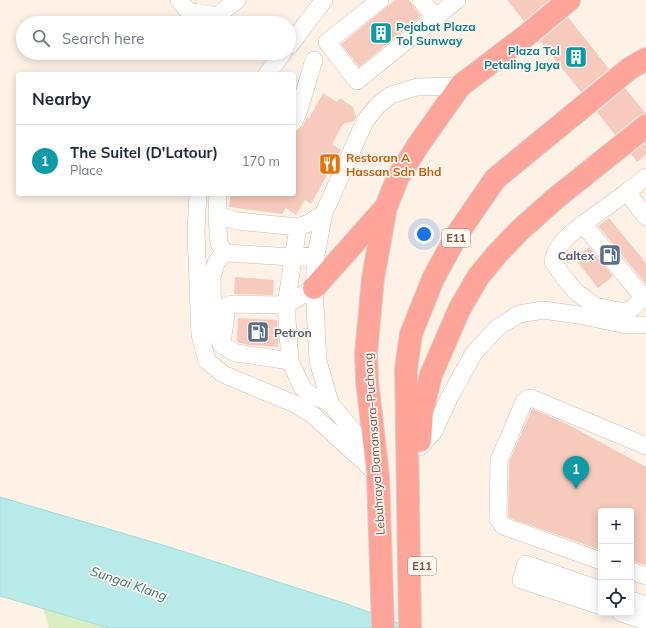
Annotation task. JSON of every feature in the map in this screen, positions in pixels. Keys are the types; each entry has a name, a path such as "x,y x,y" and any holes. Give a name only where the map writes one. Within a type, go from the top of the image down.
{"highway":[{"name":"Lebuhraya Damansara–Puchong","path":"383,628 380,506 367,381 366,353 373,278 386,207 402,171 460,86 527,35 569,0"},
{"name":"E11","path":"423,628 406,369 410,334 433,279 458,233 495,179 629,68 646,59"},
{"name":"E11","path":"410,628 414,504 422,412 431,375 459,310 478,277 520,230 556,198 646,126"},
{"path":"314,288 386,207"}],"street":[{"path":"179,0 188,11 217,16 237,0"},
{"path":"296,37 324,0"},
{"path":"380,0 327,42 357,81 457,0"},
{"path":"421,0 436,18"},
{"path":"270,72 279,60"},
{"path":"296,118 300,110 304,89 314,60"},
{"path":"377,470 358,437 330,403 318,361 314,288 316,255 324,212 365,121 378,105 391,95 417,87 460,86"},
{"path":"582,224 645,296 631,309 625,311 595,306 576,291 553,262 554,254 566,238 582,224 627,192 646,176"},
{"path":"627,192 646,218"},
{"path":"198,196 196,231 200,334 206,361 223,374 295,404 313,415 377,470"},
{"path":"218,196 217,215 219,243 224,253"},
{"path":"217,215 237,221 298,227 309,223 324,212"},
{"path":"298,227 286,305 290,361 302,387 309,394 330,403"},
{"path":"224,253 293,257 316,255"},
{"path":"224,253 216,263 212,276 213,328 222,345 236,354 290,361"},
{"path":"222,345 228,306 232,304 286,305 314,288"},
{"path":"579,315 595,306"},
{"path":"420,447 434,431 450,396 474,353 497,328 519,314 543,310 579,315 626,325 646,326"},
{"path":"598,560 503,526 498,518 499,460 524,402 527,399 532,398 646,446"},
{"path":"560,584 573,552"},
{"path":"560,584 595,588 598,572"},
{"path":"634,572 646,576"},
{"path":"560,584 598,604"},
{"path":"634,601 646,605"},
{"path":"630,616 646,621"}],"green space":[{"path":"43,608 109,628 49,628"}],"water":[{"name":"Sungai Klang","path":"0,497 166,546 350,605 411,628 109,628 0,596"}],"building":[{"name":"Pejabat Plaza Tol Sunway","path":"395,0 409,0 421,16 359,67 341,44"},
{"path":"507,0 549,0 524,21"},
{"path":"568,17 609,69 581,92 540,41"},
{"path":"625,88 646,114 638,116 615,135 597,112"},
{"path":"323,93 337,102 340,98 353,107 356,117 354,121 343,124 332,144 341,150 311,204 305,200 296,215 286,208 282,214 229,207 231,196 296,196 296,131 300,130 307,117 309,118"},
{"path":"646,142 646,155 637,162 631,154"},
{"path":"609,218 646,263 646,284 598,226"},
{"path":"589,247 613,276 598,288 575,259"},
{"path":"235,277 274,280 273,295 234,294"},
{"name":"Petron","path":"238,318 277,320 278,347 249,345 237,342"},
{"path":"532,409 569,425 646,467 646,565 634,562 634,508 598,508 598,549 509,518 509,462"}],"place":[{"name":"Pejabat Plaza Tol Sunway","path":"381,33"},
{"name":"Plaza Tol Petaling Jaya","path":"576,57"},
{"name":"Restoran A Hassan Sdn Bhd","path":"330,164"},
{"name":"Caltex","path":"610,255"},
{"name":"Petron","path":"258,332"},
{"name":"The Suitel (D'Latour)","path":"576,489"}]}
